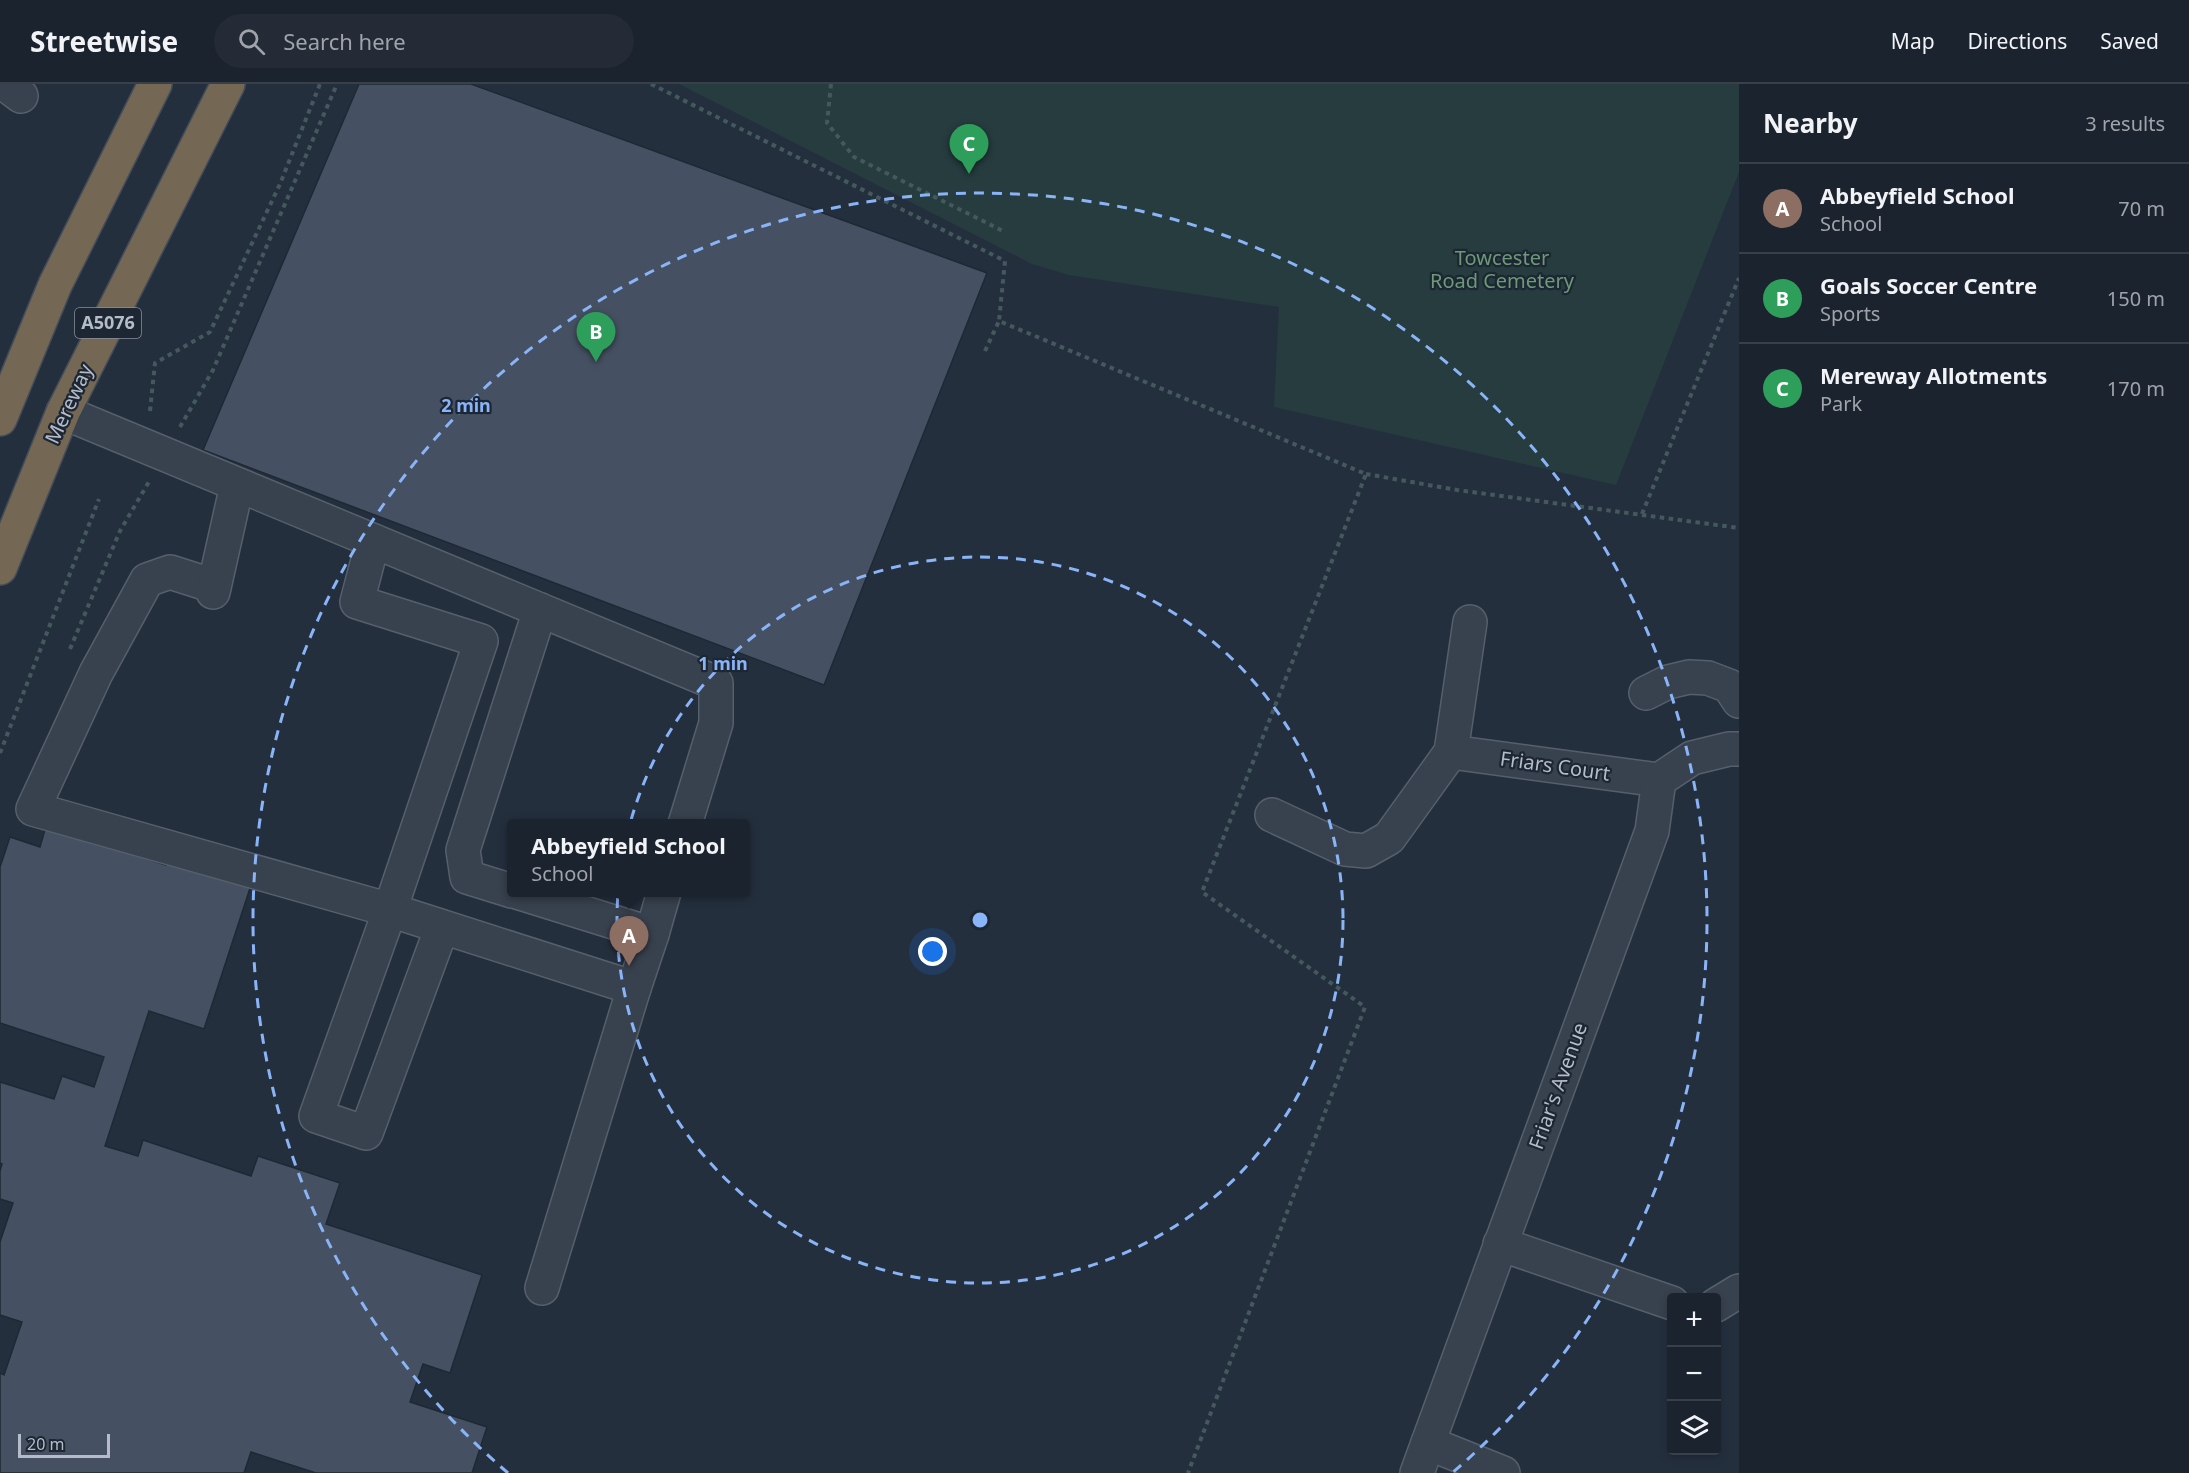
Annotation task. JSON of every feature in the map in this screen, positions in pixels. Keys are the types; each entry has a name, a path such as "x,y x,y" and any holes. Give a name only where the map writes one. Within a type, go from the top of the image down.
{"highway":[{"name":"A5076","path":"0,419 55,285 155,84"},
{"name":"Mereway","path":"0,568 63,412 228,84"}],"street":[{"path":"63,412 716,683 716,723 687,819"},
{"path":"237,485 214,589 170,572 147,580 96,673 33,809 390,910 634,988"},
{"path":"373,541 357,602 481,641 390,910 316,1116 366,1133 442,927"},
{"path":"507,889 467,877 463,850 540,610"},
{"path":"1272,815 1345,849 1366,851 1389,838 1451,752 1470,622"},
{"path":"1646,693 1668,682 1689,677 1708,678 1729,686 1739,701"},
{"path":"1659,780 1692,758 1729,749 1739,749"},
{"name":"Friars Court","path":"1451,752 1659,780"},
{"name":"Friar's Avenue","path":"1423,1458 1652,831 1659,780"},
{"path":"533,897 652,934"},
{"path":"542,1288 663,897"},
{"path":"1500,1244 1667,1302"},
{"path":"1721,1302 1739,1291"},
{"path":"1423,1458 1503,1473"}],"path":[{"path":"150,411 155,363 210,332 280,184 320,84"},
{"path":"651,84 1005,261 999,321 985,351"},
{"path":"831,84 827,123 854,157 1003,231"},
{"path":"1642,514 1739,278"},
{"path":"999,321 1366,474 1457,489 1739,528"},
{"path":"1188,1473 1365,1007 1202,892 1366,474"},
{"path":"0,753 99,499"}],"green space":[{"name":"Towcester Road Cemetery","path":"679,84 1739,84 1739,172 1616,485 1274,407 1279,307 1069,275 1032,264"}],"building":[{"path":"359,84 471,84 987,273 824,685 203,450"},
{"path":"46,826 166,865 170,856 254,876 204,1029 149,1011 105,1146 138,1156 143,1140 251,1176 258,1156 340,1183 326,1224 482,1275 450,1373 423,1364 410,1402 487,1427 472,1473 316,1473 251,1452 244,1473 0,1473 0,1373 4,1375 22,1322 0,1315 0,1242 13,1203 0,1199 2,1164 0,1163 0,1082 54,1099 62,1076 94,1087 104,1057 0,1023 0,867 10,837 40,847"}],"place":[{"name":"Mereway Allotments","path":"969,174"},
{"name":"Goals Soccer Centre","path":"596,362"},
{"name":"Abbeyfield School","path":"629,966"}]}
